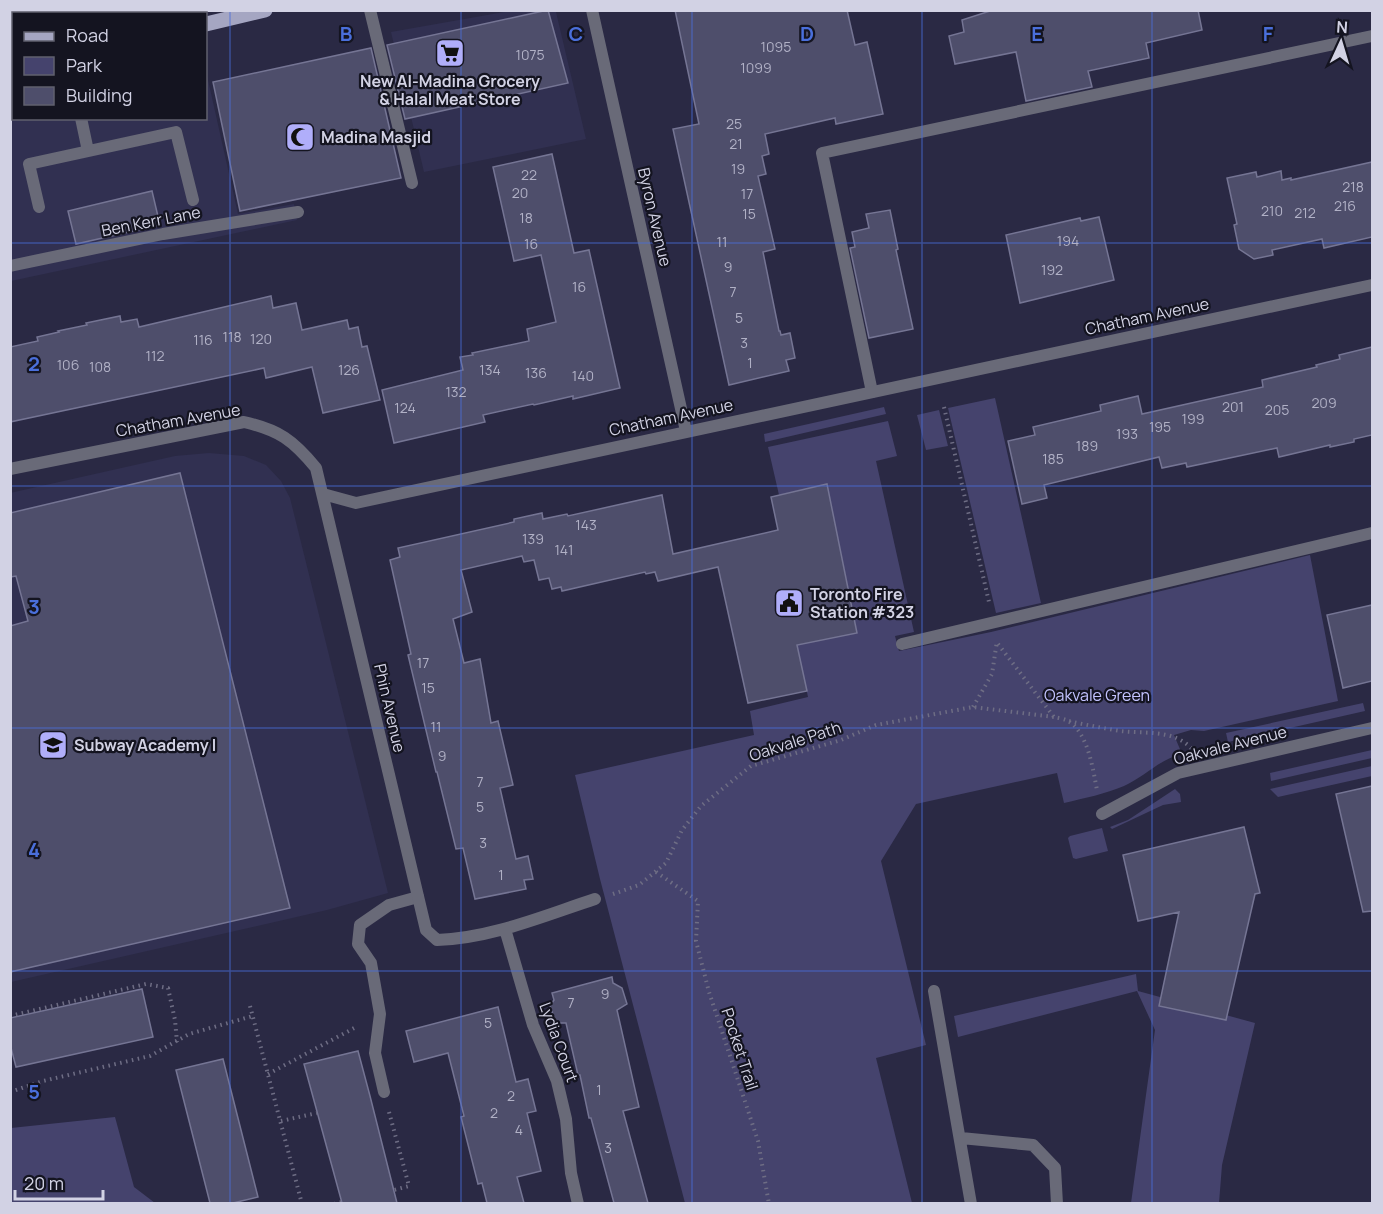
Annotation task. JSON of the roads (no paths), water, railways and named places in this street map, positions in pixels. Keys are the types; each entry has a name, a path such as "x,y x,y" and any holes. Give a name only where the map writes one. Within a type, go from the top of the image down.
{"main road":[{"path":"207,24 266,10"}],"street":[{"path":"370,10 412,183"},
{"name":"Byron Avenue","path":"592,10 686,431"},
{"path":"872,392 822,153 1372,36"},
{"path":"81,120 88,151"},
{"path":"39,207 29,164 176,132 192,200"},
{"name":"Ben Kerr Lane","path":"10,266 164,234 298,212"},
{"name":"Chatham Avenue","path":"10,470 244,422 268,428 300,448 316,468 323,494 356,502 1372,285"},
{"name":"Phin Avenue","path":"323,494 426,930 437,940 456,939 505,929"},
{"path":"902,644 1372,533"},
{"name":"Oakvale Avenue","path":"1102,814 1178,773 1372,728"},
{"path":"384,1092 375,1053 380,1014 371,963 358,944 360,925 390,905 418,897"},
{"path":"505,929 595,899"},
{"name":"Lydia Court","path":"505,929 533,1025 557,1081 566,1119 570,1173 578,1203"},
{"path":"934,991 971,1203"},
{"path":"961,1138 1033,1145 1055,1168 1057,1203"}],"place":[{"name":"New Al-Madina Grocery & Halal Meat Store","path":"450,53"},
{"name":"Madina Masjid","path":"300,137"},
{"name":"Toronto Fire Station #323","path":"789,603"},
{"name":"Subway Academy I","path":"53,745"}],"park label":[{"name":"Oakvale Green","path":"1097,695"}]}
